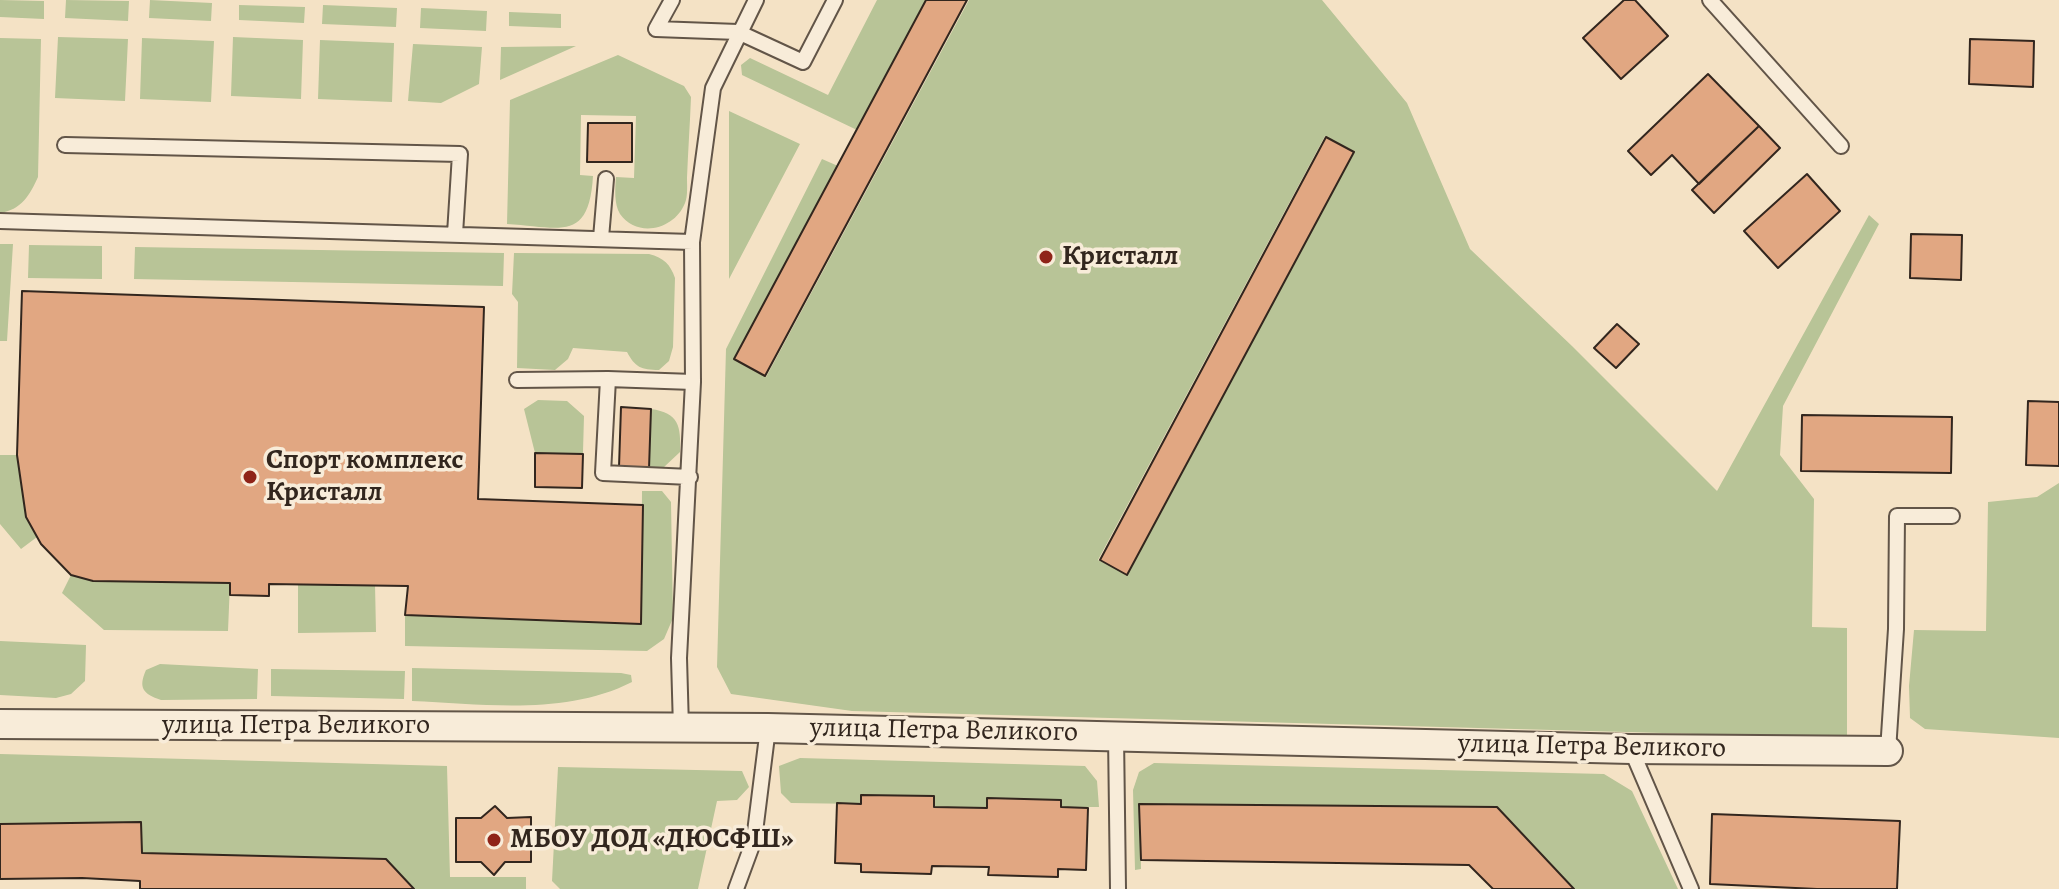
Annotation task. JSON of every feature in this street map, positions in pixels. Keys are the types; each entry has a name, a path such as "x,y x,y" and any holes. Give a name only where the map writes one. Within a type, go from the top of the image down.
{"street":[{"name":"улица Петра Великого","path":"0,724 768,728 1631,749 1888,751"}],"lane":[{"path":"672,0 656,29 738,32 803,62 835,0"},
{"path":"681,728 679,658 693,382 692,242 713,88 756,0"},
{"path":"1710,0 1841,146"},
{"path":"65,145 460,154 455,234"},
{"path":"601,238 606,179"},
{"path":"0,221 692,242"},
{"path":"608,379 603,473 690,477"},
{"path":"517,380 693,382"},
{"path":"1888,751 1896,629 1897,516 1952,516"},
{"path":"736,889 754,840 768,728"},
{"path":"1116,735 1118,889"},
{"path":"1631,749 1691,889"}],"green space":[{"path":"0,0 44,1 44,19 0,17"},
{"path":"66,0 129,1 128,21 65,18"},
{"path":"150,0 212,3 211,21 149,18"},
{"path":"877,0 926,0 857,130 742,75 741,65 750,58 828,95"},
{"path":"969,0 1322,0 1407,103 1470,249 1717,491 1869,215 1879,224 1783,406 1780,455 1814,499 1812,627 1847,628 1847,738 852,711 731,694 717,667 726,349 822,159 838,166 734,359 766,377","holes":["1325,136 1353,152 1127,574 1098,560"]},
{"path":"239,5 305,7 304,23 239,20"},
{"path":"323,5 397,8 396,27 322,24"},
{"path":"421,8 487,11 486,31 420,28"},
{"path":"509,12 561,14 561,28 509,26"},
{"path":"58,37 128,39 125,101 55,98"},
{"path":"233,37 303,40 301,99 231,96"},
{"path":"0,38 41,39 38,177 24,201 14,209 0,213"},
{"path":"142,38 214,41 211,102 140,99"},
{"path":"320,40 394,43 392,102 318,99"},
{"path":"413,44 482,47 479,84 441,103 408,101"},
{"path":"576,46 500,80 501,47"},
{"path":"618,55 684,86 691,97 687,194 680,212 656,228 628,222 617,206 616,177 634,178 636,116 581,115 580,175 593,176 585,212 578,221 556,228 507,224 510,100"},
{"path":"729,111 800,144 729,279"},
{"path":"0,244 13,244 7,341 0,341"},
{"path":"29,245 102,246 102,279 28,278"},
{"path":"135,247 504,253 503,286 134,279"},
{"path":"514,253 649,254 662,260 669,265 675,278 673,347 669,361 659,370 648,369 639,367 627,352 573,348 568,359 555,370 517,368 518,302 512,294"},
{"path":"538,400 567,401 584,416 582,488 582,454 535,453 524,409"},
{"path":"651,409 673,418 679,428 680,452 663,468 649,469"},
{"path":"0,455 17,455 37,537 21,549 0,524"},
{"path":"2059,483 2059,738 1925,729 1910,718 1909,686 1914,630 1986,631 1988,502 2037,497"},
{"path":"642,491 662,491 671,502 673,618 664,639 647,651 405,646 405,615 641,624"},
{"path":"71,575 93,581 230,583 228,631 104,630 62,593"},
{"path":"375,584 376,632 298,633 298,585"},
{"path":"0,641 86,645 85,681 71,694 56,698 0,695"},
{"path":"160,664 258,669 257,699 161,700 146,693 142,686 146,670"},
{"path":"412,668 621,673 631,675 632,682 606,693 552,704 412,701"},
{"path":"271,669 405,671 404,699 271,696"},
{"path":"0,754 447,766 450,877 526,877 526,889 414,889 386,859 142,853 140,822 0,824"},
{"path":"800,758 1085,766 1097,781 1099,807 1061,807 1060,800 987,798 987,808 934,807 934,796 861,795 861,804 791,803 781,793 779,766"},
{"path":"1154,763 1604,774 1632,791 1678,889 1574,889 1496,807 1140,804 1141,869 1135,870 1133,790 1139,772"},
{"path":"558,767 742,771 749,787 737,800 717,801 698,889 560,889 552,881"}],"building":[{"path":"926,0 967,0 765,376 734,359"},
{"path":"1624,0 1635,0 1668,36 1621,79 1583,38"},
{"path":"1970,39 2034,41 2033,87 1969,84"},
{"path":"1708,74 1759,126 1699,184 1672,155 1651,175 1628,151"},
{"path":"588,123 632,123 632,162 587,162"},
{"path":"1759,126 1780,148 1714,213 1692,190"},
{"path":"1326,137 1354,152 1127,575 1100,560"},
{"path":"1807,174 1840,211 1778,268 1744,231"},
{"path":"1911,234 1962,235 1961,280 1910,278"},
{"name":"Спорт комплекс Кристалл","path":"22,291 484,307 478,499 643,505 641,624 405,615 408,586 269,584 269,596 230,595 230,583 93,581 71,575 41,544 26,517 17,455"},
{"path":"1617,324 1639,344 1616,368 1594,348"},
{"path":"2028,401 2059,402 2059,466 2026,465"},
{"path":"621,407 651,409 649,469 619,467"},
{"path":"1802,415 1952,417 1951,473 1801,471"},
{"path":"535,453 583,454 582,488 535,487"},
{"path":"861,795 934,796 934,807 987,808 987,798 1061,800 1061,807 1088,808 1086,870 1058,869 1058,877 988,875 989,867 932,866 931,874 861,872 861,864 835,863 837,803 861,804"},
{"path":"1139,804 1497,807 1574,889 1493,889 1469,865 1141,860"},
{"name":"МБОУ ДОД «ДЮСФШ»","path":"495,806 507,818 531,817 531,862 505,862 494,875 481,862 456,862 456,818 481,818"},
{"path":"1712,814 1900,821 1897,889 1710,884"},
{"path":"141,822 142,853 386,859 414,889 140,889 140,881 0,879 0,824"}],"place":[{"name":"Кристалл","path":"1046,257"},
{"name":"Спорт комплекс Кристалл","path":"250,477"},
{"name":"МБОУ ДОД «ДЮСФШ»","path":"494,840"}]}
